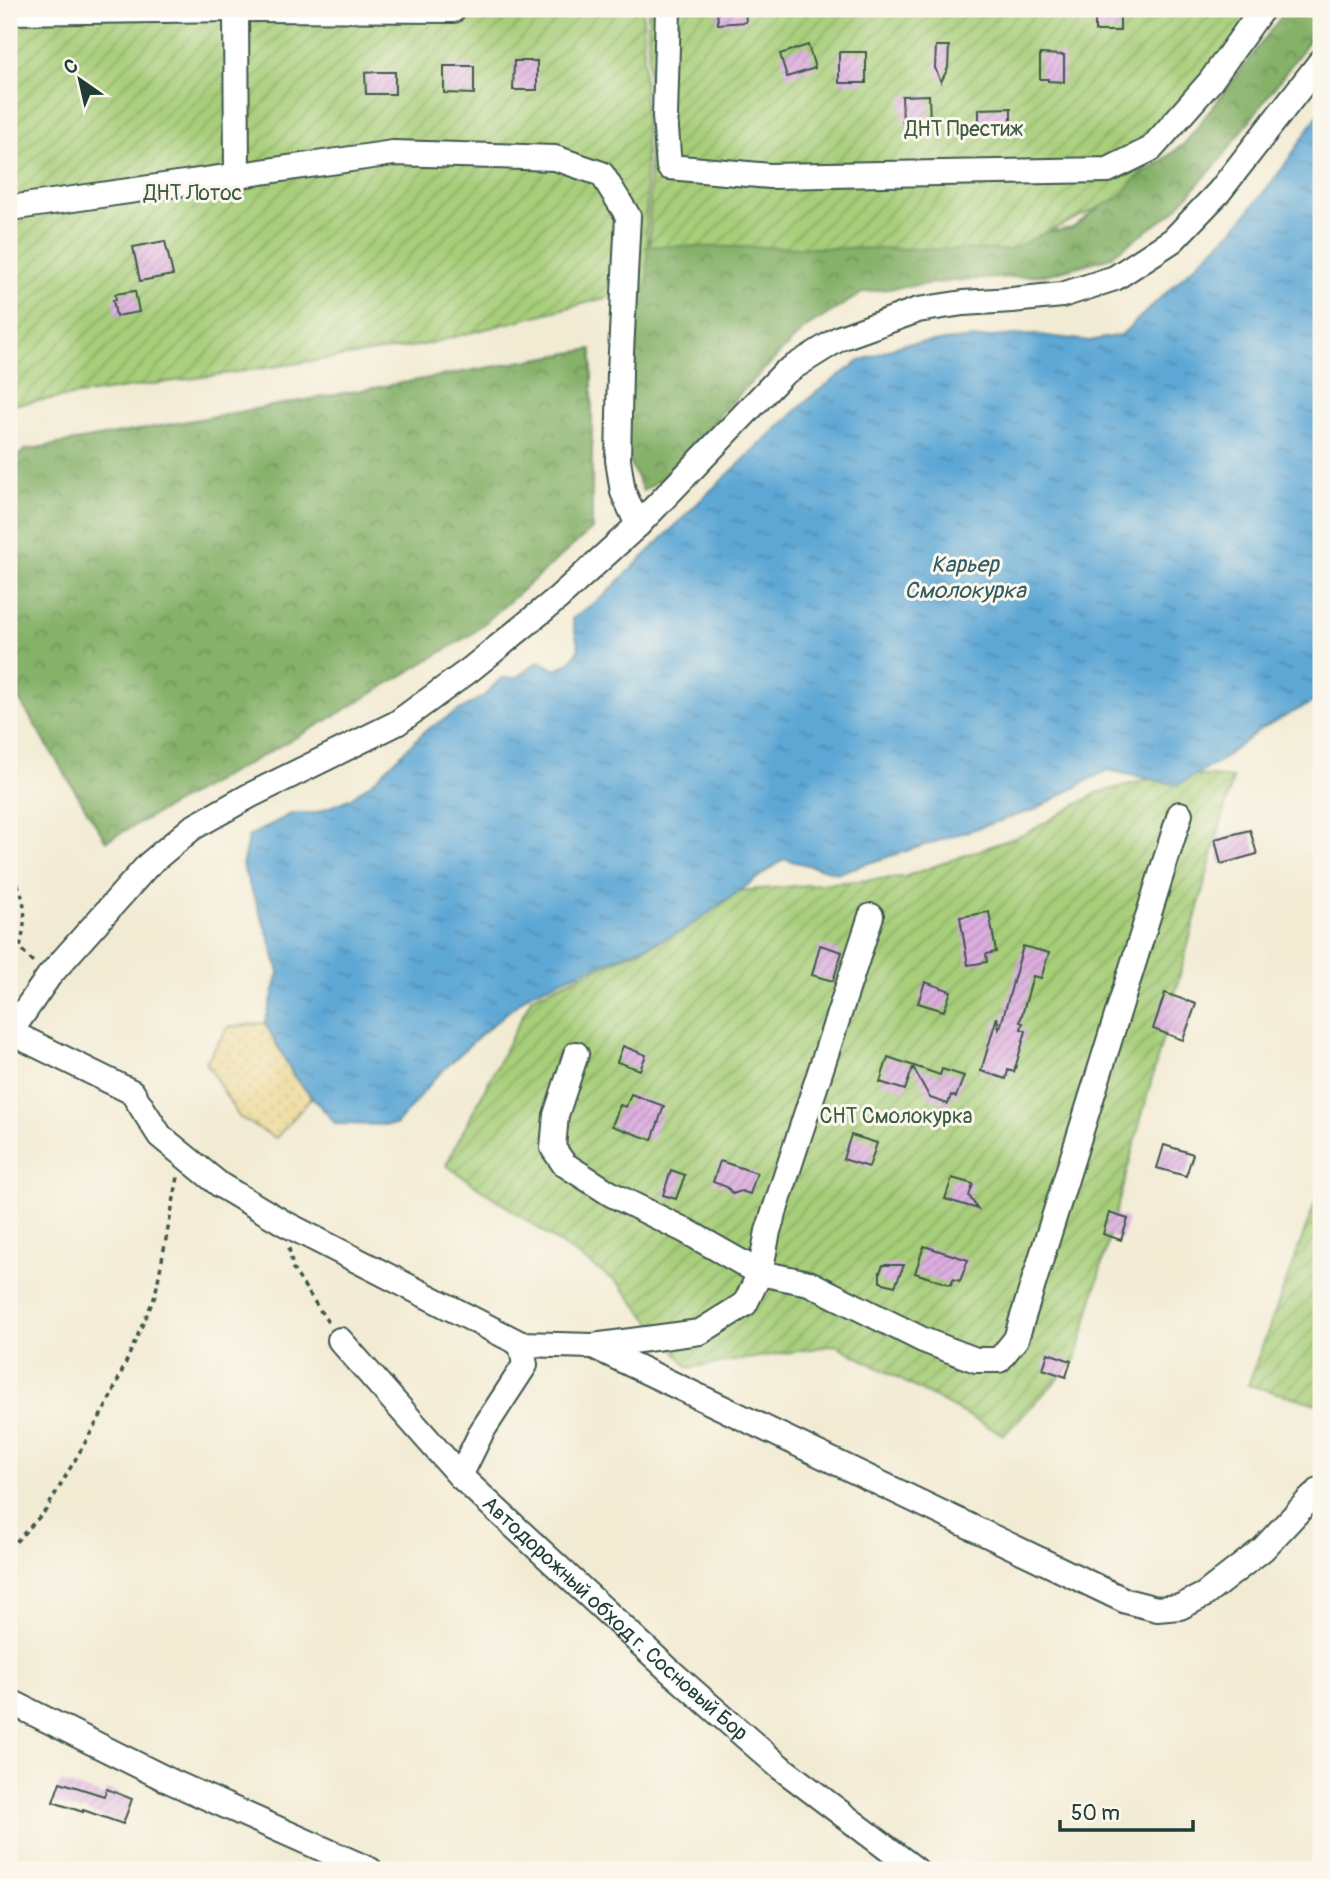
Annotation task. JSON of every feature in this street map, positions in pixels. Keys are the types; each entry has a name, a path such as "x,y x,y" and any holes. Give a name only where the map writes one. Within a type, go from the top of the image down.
{"street":[{"path":"236,9 237,176"},
{"path":"668,9 665,116 669,167 770,176 1108,170 1151,149 1210,82 1262,9"},
{"path":"9,12 453,10"},
{"path":"871,916 768,1231 760,1273 745,1304 700,1332 593,1346 522,1344 284,1223 220,1185 160,1136 132,1092 10,1033 49,975 148,865 192,828 249,796 397,723 482,660 558,598 638,525 783,373 840,338 918,310 962,303 1062,295 1115,278 1173,240 1219,192 1321,61"},
{"path":"17,208 393,153 555,158 602,174 628,216 618,460 623,492 638,525"},
{"path":"576,1054 556,1115 553,1148 564,1164 611,1194 686,1231 760,1273 809,1283 923,1340 976,1360 999,1360 1016,1339 1180,814"},
{"name":"Автодорожный обход г. Сосновый Бор","path":"340,1340 460,1476 669,1670 769,1758 916,1870"},
{"path":"460,1476 482,1431 525,1365 522,1344"},
{"path":"593,1346 1126,1601 1157,1609 1180,1606 1204,1595 1263,1549 1321,1489"},
{"path":"9,1701 170,1781 370,1870"}],"path":[{"path":"9,865 24,901 25,922 20,948 49,975"},
{"path":"9,1549 46,1510 108,1403 155,1296 177,1188 180,1154"},
{"path":"284,1223 293,1269 340,1340"}],"green space":[{"name":"ДНТ Лотос","path":"9,9 643,9 648,287 423,345 9,405"},
{"name":"ДНТ Престиж","path":"648,9 1280,9 1209,101 1119,198 1009,250 650,246"},
{"path":"1287,9 1321,9 1321,25 1221,159 1172,213 1108,258 1045,275 952,281 864,292 804,329 721,413 672,471 643,491 622,445 638,238 1004,239 1072,228 1185,143"},
{"path":"592,349 592,529 472,634 326,721 106,841 9,683 9,463 25,450"},
{"name":"СНТ Смолокурка","path":"1172,773 1233,778 1076,1360 1004,1435 836,1345 689,1368 619,1284 446,1165 532,997 665,939 736,891 904,877 1025,834 1097,793"},
{"path":"1321,1187 1321,1405 1248,1385"}],"sand":[{"path":"265,1023 295,1078 312,1097 276,1138 239,1117 206,1062 228,1027"}],"water":[{"name":"Карьер Смолокурка","path":"1321,110 1321,698 1262,728 1220,761 1178,785 1107,770 1034,810 838,873 784,859 683,931 532,992 479,1036 435,1078 396,1125 336,1124 295,1078 265,1023 279,973 270,940 242,865 249,836 293,813 316,813 351,798 376,779 426,730 485,695 501,678 516,678 539,661 556,670 572,660 579,648 572,619 605,595 814,394 858,362 904,344 1030,334 1089,341 1121,335 1235,228 1282,169"}],"building":[{"path":"717,9 745,9 746,22 718,24"},
{"path":"1095,9 1120,9 1120,31 1095,31"},
{"path":"808,45 815,68 787,77 780,54"},
{"path":"936,46 949,46 948,68 941,82 935,68"},
{"path":"839,52 866,52 866,83 839,83"},
{"path":"1040,54 1064,55 1064,82 1040,79"},
{"path":"514,61 537,61 537,90 513,90"},
{"path":"444,66 474,66 474,94 444,93"},
{"path":"395,72 395,94 366,94 365,73"},
{"path":"929,95 930,122 903,123 902,96"},
{"path":"1011,108 1011,128 979,129 979,109"},
{"path":"165,241 173,275 140,281 133,247"},
{"path":"135,291 139,312 116,316 113,300 116,300 115,294"},
{"path":"1250,830 1257,854 1221,864 1215,839"},
{"path":"989,912 996,952 986,954 987,962 968,965 960,917"},
{"path":"820,945 842,952 833,981 812,975"},
{"path":"1023,946 1049,953 1041,978 1033,976 1020,1022 1023,1023 1021,1029 1026,1031 1014,1072 1008,1070 1006,1079 981,1071 997,1017 999,1029 1001,1025"},
{"path":"925,982 951,991 944,1011 918,1003"},
{"path":"1165,993 1196,1004 1183,1040 1153,1029"},
{"path":"623,1046 646,1055 640,1070 617,1062"},
{"path":"888,1057 940,1075 942,1069 964,1076 956,1097 951,1095 948,1104 930,1098 913,1067 905,1090 880,1082"},
{"path":"631,1094 664,1106 652,1140 612,1126 620,1105 626,1107"},
{"path":"851,1135 877,1143 869,1167 843,1159"},
{"path":"1164,1145 1193,1154 1186,1176 1157,1168"},
{"path":"720,1161 757,1173 750,1194 741,1191 733,1194 727,1187 713,1182"},
{"path":"671,1170 685,1175 676,1199 663,1195"},
{"path":"952,1178 973,1184 969,1196 978,1209 945,1199"},
{"path":"1109,1213 1128,1219 1121,1240 1103,1234"},
{"path":"924,1246 968,1260 960,1281 953,1279 951,1285 915,1273"},
{"path":"883,1265 904,1265 895,1286 880,1282"},
{"path":"1048,1353 1071,1361 1066,1377 1043,1369"},
{"path":"60,1782 104,1796 107,1789 132,1799 123,1824 53,1802"}]}
